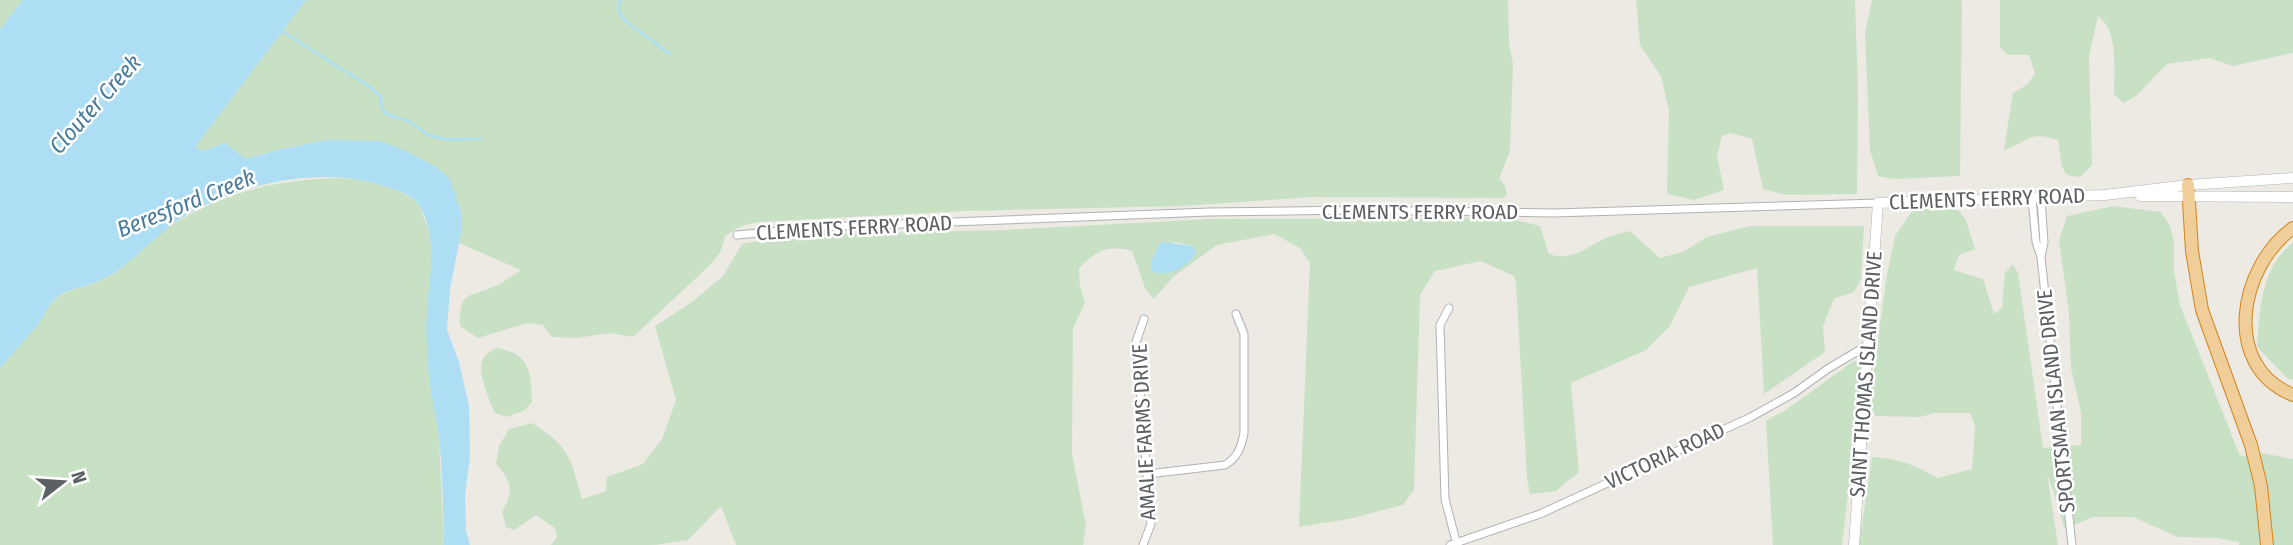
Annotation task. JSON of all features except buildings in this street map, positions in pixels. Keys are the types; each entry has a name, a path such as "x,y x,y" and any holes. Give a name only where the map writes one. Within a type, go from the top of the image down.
{"highway":[{"path":"2188,192 2193,260 2202,310 2251,445 2261,486 2267,545"},
{"path":"2293,228 2276,244 2258,268 2249,296 2245,327 2252,358 2259,371 2269,381 2293,395"}],"main road":[{"name":"CLEMENTS FERRY ROAD","path":"2188,192 2293,178"},
{"name":"CLEMENTS FERRY ROAD","path":"1878,203 2188,192 2293,197"},
{"name":"SAINT THOMAS ISLAND DRIVE","path":"1854,545 1878,203"}],"street":[{"name":"SPORTSMAN ISLAND DRIVE","path":"2036,198 2044,243 2041,257 2072,545"},
{"name":"CLEMENTS FERRY ROAD","path":"737,235 821,227 1209,212 1357,210 1554,213 1878,203"},
{"path":"1449,308 1440,326 1444,485 1454,544"},
{"path":"1148,474 1225,465 1234,459 1241,449 1244,433 1244,334 1236,314"},
{"name":"AMALIE FARMS DRIVE","path":"1143,545 1151,524 1136,342 1144,319"},
{"name":"VICTORIA ROAD","path":"1454,544 1540,514 1751,416 1794,393 1868,345"}],"green space":[{"path":"0,0 23,0 0,29"},
{"path":"306,0 1508,0 1509,43 1513,64 1510,151 1499,179 1505,186 1507,195 1503,198 1312,197 1183,206 964,211 758,222 741,226 725,236 721,251 711,264 633,337 610,333 577,338 552,337 543,325 527,323 478,338 460,326 461,308 465,298 495,286 521,270 459,243 461,212 458,203 353,141 327,140 245,159 225,143 203,151 195,147"},
{"path":"1636,0 1855,0 1857,194 1786,195 1763,189 1752,139 1731,133 1722,136 1717,156 1724,190 1694,200 1667,194 1669,111 1661,76 1640,45"},
{"path":"1872,0 1962,0 1960,176 1894,179 1878,176 1870,150 1865,33"},
{"path":"2000,0 2293,0 2293,53 2233,66 2209,58 2167,64 2136,96 2123,103 2114,94 2112,41 2105,23 2098,16 2089,56 2092,165 2080,177 2067,175 2062,167 2058,140 2034,137 2004,150 2013,93 2028,84 2035,73 2029,55 2008,55 2000,47"},
{"path":"344,178 371,181 414,199 430,234 433,268 428,298 428,365 439,438 444,545 0,545 0,368 54,301 63,294 115,273 163,231 205,206 249,190 272,185"},
{"path":"1932,206 1958,210 1966,220 1975,249 1959,255 1954,270 1983,279 1994,314 2002,308 2005,273 2013,264 2018,273 2043,448 2081,445 2081,413 2071,368 2069,313 2059,240 2067,216 2113,206 2161,212 2169,224 2174,241 2174,271 2180,305 2240,456 2262,453 2293,459 2293,545 2239,545 2239,542 2217,538 2178,537 2133,517 2093,517 2065,529 2047,472 2058,545 1859,545 1872,457 1906,463 1937,478 1972,469 1975,426 1970,413 1935,413 1920,417 1876,416 1872,411 1871,392 1886,280 1895,236 1913,210"},
{"path":"1508,218 1540,226 1549,254 1570,255 1608,237 1630,231 1660,258 1683,252 1707,237 1750,226 1864,226 1861,279 1854,292 1834,299 1823,326 1825,352 1764,394 1757,268 1689,287 1670,326 1646,350 1571,383 1579,472 1556,491 1530,494 1514,276 1481,261 1435,271 1420,295 1414,490 1403,505 1349,519 1299,527 1310,263 1300,248 1274,234 1217,245 1173,277 1154,299 1145,288 1132,251 1103,250 1079,268 1080,286 1085,302 1073,329 1072,454 1086,525 1083,545 736,545 721,506 688,540 655,545 551,545 557,537 555,528 536,515 514,530 506,527 502,512 510,486 496,464 499,446 509,429 532,423 555,440 571,463 582,499 606,491 607,477 643,464 662,439 676,400 655,326 692,302 723,276 742,244 795,235 1003,230 1212,219","holes":["1175,242 1193,246 1151,268 1153,255"]},
{"path":"2293,242 2293,380 2288,379 2257,347 2261,303 2268,276 2282,252"},
{"path":"496,348 516,354 523,360 531,382 532,402 525,410 507,417 495,413 482,378 483,359"},
{"path":"1854,361 1861,361 1862,377 1842,545 1773,545 1766,421"}],"water":[{"path":"23,0 306,0 195,147 203,151 225,143 246,159 327,140 379,141 402,149 436,167 450,179 461,212 461,233 450,289 447,330 459,362 469,406 470,456 465,495 466,531 470,545 444,545 440,452 427,349 430,239 419,205 400,191 363,181 312,177 260,186 211,203 178,220 114,273 56,298 38,324 0,368 0,29"},
{"path":"1161,242 1193,246 1196,253 1176,270 1157,273 1151,271 1151,263"}],"waterway":[{"path":"620,0 618,10 625,21 670,54"},
{"path":"280,30 370,87 381,97 382,108 387,114 409,121 435,137 480,139"}],"water label":[{"name":"Clouter Creek","path":"95,104"},
{"name":"Beresford Creek","path":"186,203"}]}
